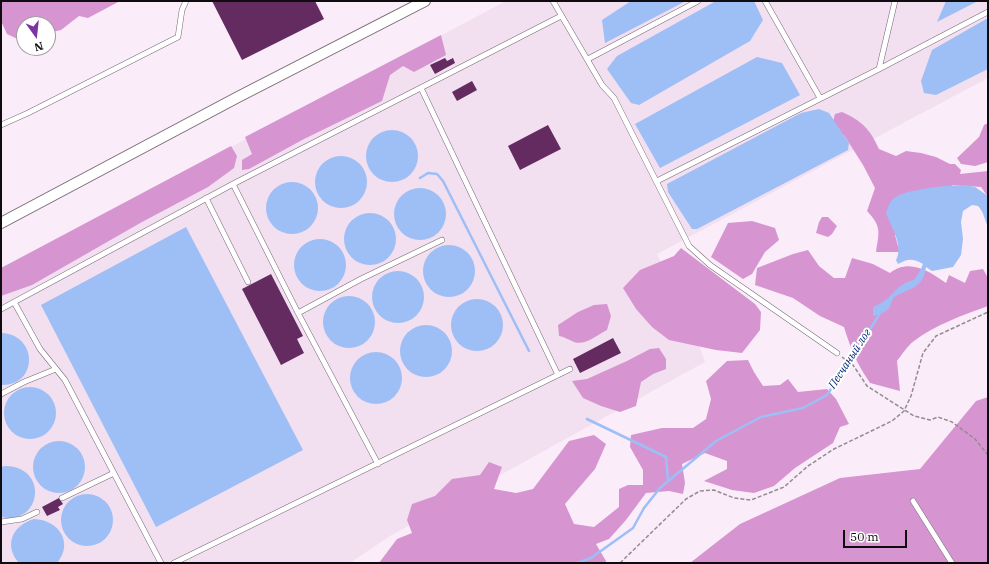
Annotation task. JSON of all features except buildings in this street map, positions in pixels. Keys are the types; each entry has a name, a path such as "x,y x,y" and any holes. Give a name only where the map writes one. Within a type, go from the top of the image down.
{"street":[{"path":"1,223 238,97 425,1"}],"lane":[{"path":"1,124 28,113 178,37 182,10 186,1"},
{"path":"553,1 602,85 614,98 689,246 710,265 837,353"},
{"path":"588,59 698,1"},
{"path":"765,1 820,98"},
{"path":"878,69 895,1"},
{"path":"657,181 988,12"},
{"path":"1,308 206,198 561,16"},
{"path":"421,88 558,375"},
{"path":"233,184 298,313 378,464"},
{"path":"206,198 248,282"},
{"path":"298,313 361,279 442,240"},
{"path":"14,302 40,349 64,380 161,563"},
{"path":"2,394 24,382 56,369"},
{"path":"174,563 570,369"},
{"path":"62,498 114,473"},
{"path":"913,501 952,563"},
{"path":"1,522 22,519 37,512"}],"path":[{"path":"620,563 686,500 700,491 714,490 734,498 751,500 784,487 808,466 834,449 892,421 904,411 911,396 923,353 936,336 988,312"},
{"path":"837,353 853,365 867,386 904,411 914,416 930,420 938,417 952,422 975,439 988,455"}],"shaded area":[{"path":"1,1 120,1 88,18 79,16 61,30 56,31 56,16 16,16 16,38 7,34 1,21"},
{"path":"506,1 988,1 988,78 657,254 693,327 705,362 390,536 350,563 1,563 1,269"},
{"path":"441,35 446,55 414,72 403,66 390,75 382,101 304,139 249,169 242,170 242,160 252,154 245,137"},
{"path":"842,112 865,126 879,149 896,156 906,151 936,157 950,164 955,164 961,170 960,174 988,171 988,197 981,187 953,185 895,235 898,246 903,252 876,252 878,230 875,221 867,211 875,188 863,165 844,135 834,133 832,125 835,114"},
{"path":"988,123 988,162 975,166 961,164 957,158 979,137 984,125"},
{"path":"231,146 237,156 234,168 208,187 142,222 32,285 1,296 1,268"},
{"path":"822,217 828,217 837,226 828,237 816,233"},
{"path":"752,221 775,228 779,240 765,252 752,274 743,279 711,257 728,223"},
{"path":"681,248 755,304 761,312 760,330 742,353 716,350 669,340 652,327 636,309 623,288 640,270 674,256"},
{"path":"808,250 819,266 834,278 845,278 852,258 873,264 890,273 897,269 912,266 933,274 946,283 949,275 965,283 970,271 983,269 988,278 988,306 940,325 911,343 897,361 900,391 870,383 861,369 849,343 844,327 820,316 793,298 755,285 757,268 793,254"},
{"path":"607,304 611,316 607,330 582,343 574,342 559,336 558,325 578,312 594,305"},
{"path":"659,348 666,359 666,369 653,374 641,382 636,406 620,412 601,406 583,398 572,381 587,379 650,349"},
{"path":"748,360 763,386 780,385 788,379 798,392 827,389 836,399 849,424 840,427 833,443 795,468 774,486 754,493 732,490 704,481 727,469 727,461 705,453 682,464 685,483 683,494 669,491 646,493 626,520 609,539 596,544 606,563 379,563 397,539 412,533 407,520 412,504 435,496 452,479 480,475 489,462 502,467 494,489 516,493 533,489 569,441 594,435 606,444 595,469 565,504 574,524 594,527 619,507 619,489 628,485 643,485 643,470 630,447 631,435 662,428 693,428 706,419 711,399 706,381 727,361"},
{"path":"988,397 988,563 690,563 740,524 840,478 920,469 976,401"}],"water":[{"path":"631,1 686,1 605,43 602,20"},
{"path":"716,1 754,1 763,20 750,41 639,105 631,103 607,69 617,56"},
{"path":"946,1 978,1 937,22"},
{"path":"988,18 988,69 936,95 924,93 921,81 932,50"},
{"path":"757,57 782,63 800,95 660,168 635,124"},
{"path":"819,109 829,113 849,143 848,150 697,229 692,229 668,192 667,184 801,113"},
{"path":"387,130 397,130 406,134 414,142 418,151 418,161 414,170 406,178 397,182 387,182 378,178 370,170 366,161 366,151 370,142 378,134"},
{"path":"336,156 346,156 355,160 363,168 367,177 367,187 363,196 355,204 346,208 336,208 327,204 319,196 315,187 315,177 319,168 327,160"},
{"path":"287,182 297,182 306,186 314,194 318,203 318,213 314,222 306,230 297,234 287,234 278,230 270,222 266,213 266,203 270,194 278,186"},
{"path":"965,185 975,187 988,196 988,226 982,211 978,206 972,205 963,211 961,222 963,239 961,255 953,267 932,271 926,267 922,280 918,284 893,298 886,311 873,316 873,307 887,299 902,285 914,280 923,264 910,260 898,264 896,260 899,248 898,242 886,213 890,202 899,196 916,190"},
{"path":"415,188 425,188 434,192 442,200 446,209 446,219 442,228 434,236 425,240 415,240 406,236 398,228 394,219 394,209 398,200 406,192"},
{"path":"365,213 375,213 384,217 392,225 396,234 396,244 392,253 384,261 375,265 365,265 356,261 348,253 344,244 344,234 348,225 356,217"},
{"path":"186,227 303,450 156,527 41,305"},
{"path":"315,239 325,239 334,243 342,251 346,260 346,270 342,279 334,287 325,291 315,291 306,287 298,279 294,270 294,260 298,251 306,243"},
{"path":"444,245 454,245 463,249 471,257 475,266 475,276 471,285 463,293 454,297 444,297 435,293 427,285 423,276 423,266 427,257 435,249"},
{"path":"393,271 403,271 412,275 420,283 424,292 424,302 420,311 412,319 403,323 393,323 384,319 376,311 372,302 372,292 376,283 384,275"},
{"path":"344,296 354,296 363,300 371,308 375,317 375,327 371,336 363,344 354,348 344,348 335,344 327,336 323,327 323,317 327,308 335,300"},
{"path":"472,299 482,299 491,303 499,311 503,320 503,330 499,339 491,347 482,351 472,351 463,347 455,339 451,330 451,320 455,311 463,303"},
{"path":"421,325 431,325 440,329 448,337 452,346 452,356 448,365 440,373 431,377 421,377 412,373 404,365 400,356 400,346 404,337 412,329"},
{"path":"1,333 13,336 22,342 27,350 29,360 27,369 22,377 13,383 1,385"},
{"path":"371,352 381,352 390,356 398,364 402,373 402,383 398,392 390,400 381,404 371,404 362,400 354,392 350,383 350,373 354,364 362,356"},
{"path":"25,387 35,387 44,391 52,399 56,408 56,418 52,427 44,435 35,439 25,439 16,435 8,427 4,418 4,408 8,399 16,391"},
{"path":"54,441 64,441 73,445 81,453 85,462 85,472 81,481 73,489 64,493 54,493 45,489 37,481 33,472 33,462 37,453 45,445"},
{"path":"6,466 20,469 29,476 34,485 35,495 32,505 25,513 15,517 1,517 1,467"},
{"path":"82,494 92,494 101,498 109,506 113,515 113,525 109,534 101,542 92,546 82,546 73,542 65,534 61,525 61,515 65,506 73,498"},
{"path":"34,519 51,523 61,534 64,541 64,548 57,563 19,563 14,556 11,543 13,536 21,526"}],"waterway":[{"path":"420,178 428,173 437,174 443,181 529,351"},
{"name":"Песчаный лог","path":"577,563 591,558 633,528 644,508 660,488 716,441 761,417 803,408 827,395 880,313"},
{"path":"587,419 666,457 668,481"}]}
